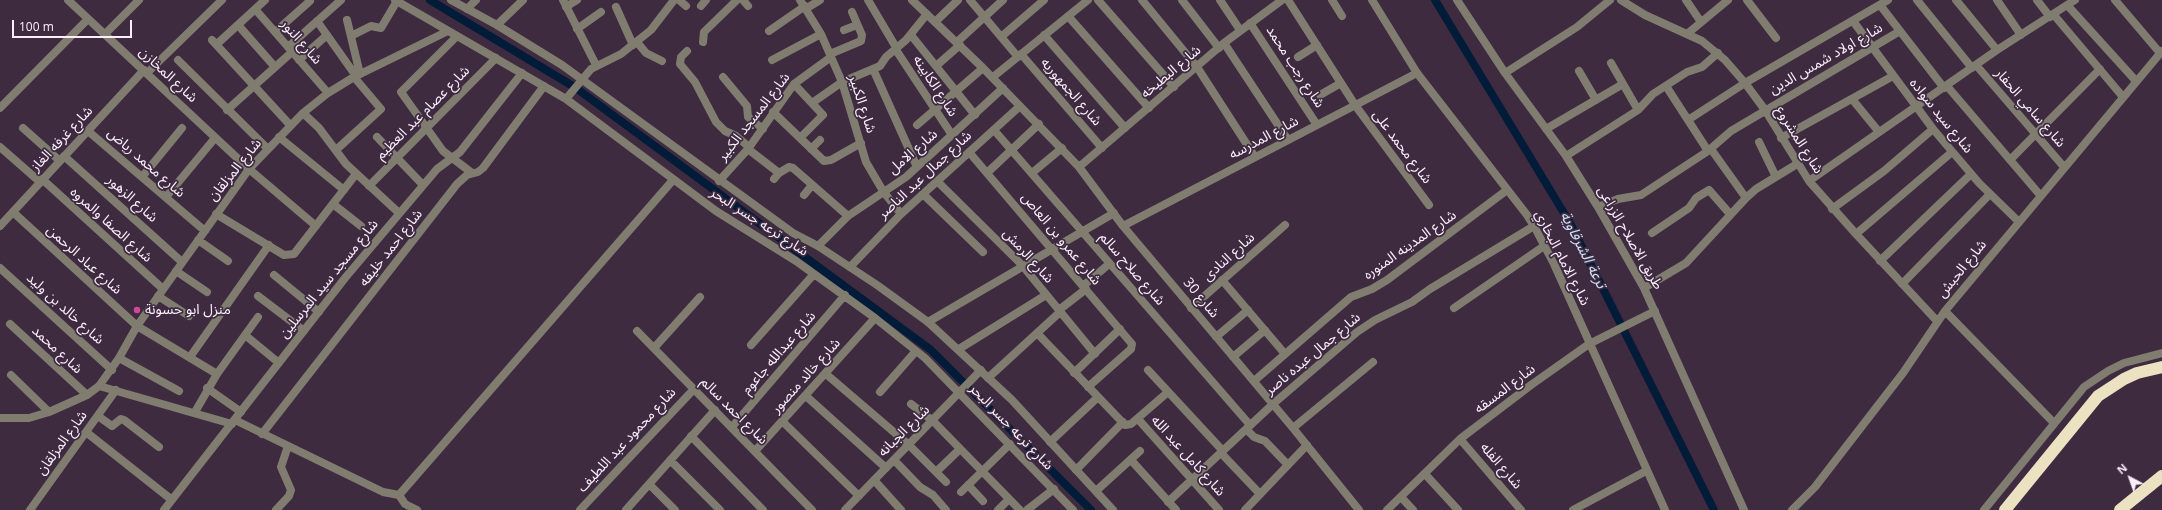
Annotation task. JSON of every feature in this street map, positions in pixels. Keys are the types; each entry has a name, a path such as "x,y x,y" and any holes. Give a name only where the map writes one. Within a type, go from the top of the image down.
{"highway":[{"path":"2005,510 2098,396 2124,379 2138,373 2162,367"},
{"path":"2120,510 2162,476"}],"street":[{"name":"شارع المخازن","path":"68,0 146,71 249,169 316,226"},
{"path":"105,34 138,0"},
{"name":"شارع غرفه الغاز","path":"0,226 88,130 146,71 222,0"},
{"path":"265,0 238,25 214,42 290,125"},
{"path":"227,110 275,67 317,21 341,0"},
{"path":"351,36 371,26 381,28 396,0"},
{"name":"شارع ترعه جسر البحر","path":"396,0 544,86 568,97 673,180 716,211 845,295 916,351 963,391 1010,444 1073,510"},
{"name":"شارع ترعه جسر البحر","path":"451,0 497,25 581,81 793,233 818,246 850,267 928,322 960,349 981,370 1113,510"},
{"path":"467,8 476,0"},
{"path":"497,25 523,0"},
{"path":"577,0 565,3 596,65"},
{"path":"568,97 596,65 621,54 655,26 674,0"},
{"path":"679,0 686,6"},
{"path":"703,42 704,32 737,0"},
{"path":"768,31 804,5 820,0"},
{"name":"شارع الكابينه","path":"868,0 897,50 952,135"},
{"path":"912,0 983,68 1020,106"},
{"path":"935,22 958,0"},
{"path":"970,0 1001,37 1019,55"},
{"path":"936,66 1002,0"},
{"path":"1001,37 1044,0"},
{"path":"1098,0 1174,86"},
{"path":"1142,0 1197,67 1255,157"},
{"path":"1182,0 1222,46 1288,140"},
{"path":"1220,0 1240,30"},
{"name":"شارع البطيخه","path":"1079,167 1240,30 1282,0"},
{"name":"شارع محمد على","path":"1288,0 1341,82 1354,105 1429,205"},
{"path":"1332,0 1342,16"},
{"name":"شارع الامام البخاري","path":"1372,0 1417,73 1534,226 1665,510"},
{"name":"طريق الاصلاح الزراعى","path":"1457,0 1505,73 1566,156 1598,207 1644,288 1744,510"},
{"path":"1505,73 1577,27 1610,0"},
{"name":"شارع المشروع","path":"1621,0 1645,15 1702,41 1718,53 1745,82 1765,110 1797,164 1809,181 1832,209 1937,321"},
{"path":"1686,0 1701,22"},
{"path":"1687,34 1719,3 1728,0"},
{"path":"1747,0 1776,38"},
{"path":"1688,120 1745,82 1888,0"},
{"name":"شارع سامي الحفار","path":"1917,0 1974,67 2064,167"},
{"path":"1956,0 1997,50"},
{"path":"1997,0 2021,35"},
{"path":"2037,0 2123,96"},
{"path":"2115,0 2161,52"},
{"path":"276,32 310,1"},
{"path":"992,77 1068,16 1083,1"},
{"path":"1809,181 1946,87 1997,50 2072,3 2136,80"},
{"name":"شارع الكبير","path":"804,5 821,34 842,82 866,162 883,191 901,214"},
{"path":"1880,5 1946,87 2040,195"},
{"path":"616,7 635,44 646,53 662,61"},
{"name":"شارع النور","path":"255,9 328,93"},
{"path":"577,29 601,12"},
{"path":"844,30 857,25 852,12"},
{"path":"812,103 842,82 880,66 886,57 897,50 911,35 927,14"},
{"path":"1068,16 1149,108"},
{"path":"0,108 88,19"},
{"path":"347,20 357,76"},
{"path":"317,21 381,109 336,150"},
{"name":"شارع سيد سواده","path":"1853,21 1933,129 1971,174 2018,221"},
{"name":"شارع رجب محمد","path":"1250,23 1317,125"},
{"path":"238,25 275,67"},
{"name":"شارع المسجد الكبير","path":"719,181 763,129 773,112 794,84 830,55 859,43 862,38 857,25"},
{"name":"شارع المزلقان","path":"0,418 29,418 49,412 87,395 99,386 112,370 137,326 216,214 249,169 290,125 328,93 357,76 448,31"},
{"name":"شارع اولاد شمس الدين","path":"1598,207 1618,199 1641,195 1710,150 1731,131 1900,31"},
{"path":"772,60 821,34"},
{"path":"300,60 327,35"},
{"path":"911,35 975,115"},
{"path":"1044,35 1125,128"},
{"path":"457,36 404,87 401,92 402,96 427,128 434,140 452,159 472,173"},
{"path":"1298,57 1317,45"},
{"path":"687,51 681,57 680,64 690,76 716,122 725,132 736,136 777,176 791,168 848,216"},
{"name":"شارع الحبش","path":"1792,510 1815,487 1903,373 1945,311 2018,221 2161,52"},
{"path":"1566,156 1638,110 1653,94 1687,72 1702,67 1718,53"},
{"name":"شارع الجمهوريه","path":"1019,55 1102,148"},
{"name":"شارع عصام عبد العظيم","path":"369,186 496,58"},
{"path":"178,60 268,149"},
{"path":"1611,63 1638,110"},
{"path":"917,125 983,68"},
{"path":"873,69 917,167"},
{"path":"2010,160 2100,69"},
{"path":"1580,71 1596,100"},
{"name":"شارع مسجد سيد المرسلين","path":"164,510 319,312 399,213 442,165 460,152 522,72"},
{"name":"شارع المدرسه","path":"1123,226 1417,73"},
{"path":"1781,138 1893,76"},
{"path":"723,78 747,106 748,117 763,129"},
{"path":"1320,96 1341,82"},
{"path":"794,84 823,117 800,138"},
{"path":"1546,129 1623,84"},
{"name":"شارع احمد خليفه","path":"262,434 457,184 466,175 483,168 544,86"},
{"path":"1666,86 1688,120 1746,198"},
{"name":"شارع الامل","path":"818,246 848,216 883,191 898,183 917,167 1003,88"},
{"path":"1852,99 1879,132"},
{"name":"شارع 30","path":"1020,106 1079,167 1123,226 1254,381 1359,510"},
{"name":"شارع جمال عبد الناصر","path":"850,267 901,214 1020,106"},
{"path":"773,112 827,162 861,143"},
{"path":"303,113 318,128 356,174 399,213"},
{"path":"987,173 1039,124"},
{"name":"شارع الزهور","path":"23,128 62,158 182,262"},
{"path":"142,177 182,128"},
{"path":"1832,209 1879,175 1933,129"},
{"name":"شارع محمد رياض","path":"88,130 205,231"},
{"name":"شارع صلاح سالم","path":"994,130 1082,231 1248,427 1254,437 1265,441 1288,465"},
{"path":"280,137 344,190"},
{"path":"377,137 423,185"},
{"path":"166,197 215,138"},
{"path":"811,148 820,140"},
{"path":"1759,142 1776,177"},
{"name":"شارع الصفا والمروه","path":"0,147 41,181 160,293 189,316"},
{"path":"1032,173 1062,148"},
{"name":"شارع عمرو بن العاص","path":"969,152 1132,344 1131,350 1088,387"},
{"path":"1856,234 1952,152"},
{"path":"1644,288 1686,263 1746,198 1797,164"},
{"path":"216,214 284,255 290,255 298,251 356,174"},
{"path":"1880,261 1971,174"},
{"path":"399,495 673,180"},
{"name":"شارع الرمش","path":"937,180 1022,265 1095,354"},
{"path":"804,195 812,185"},
{"name":"شارع المدينه المنوره","path":"1254,381 1351,297 1372,289 1386,280 1507,190"},
{"path":"1652,233 1689,208 1696,198 1709,190 1730,214"},
{"path":"923,194 983,252"},
{"path":"1902,284 1990,194"},
{"path":"333,204 361,226"},
{"name":"شارع عباد الرحمن","path":"13,212 137,326 217,374"},
{"path":"928,322 1022,265 1114,213"},
{"name":"شارع النادى","path":"1191,308 1285,225"},
{"name":"شارع جمال عبده ناصر","path":"1172,507 1192,480 1248,427 1366,325 1412,302 1430,289 1534,226"},
{"path":"198,240 228,261"},
{"path":"190,357 269,245"},
{"path":"1454,308 1544,246"},
{"path":"988,378 1109,264"},
{"name":"شارع خالد بن وليد","path":"0,268 112,370"},
{"path":"176,271 207,292"},
{"path":"751,345 814,274"},
{"path":"274,275 319,312"},
{"path":"1222,280 1285,354"},
{"name":"شارع عبدالله جاعوم","path":"732,426 845,295"},
{"path":"960,349 1046,295"},
{"path":"258,296 304,331"},
{"path":"654,348 700,297"},
{"path":"1216,337 1248,310"},
{"name":"شارع المسقه","path":"1387,510 1460,439 1588,344 1655,311"},
{"path":"1945,311 2054,423"},
{"path":"195,412 207,388 258,317"},
{"name":"شارع خالد منصور","path":"756,450 875,318"},
{"name":"شارع محمد","path":"10,324 87,395"},
{"path":"1074,373 1120,329"},
{"path":"1233,358 1265,330"},
{"name":"شارع احمد سالم","path":"637,331 756,450 812,510"},
{"path":"1037,333 1124,423 1130,425 1168,392"},
{"path":"245,336 279,364"},
{"path":"880,392 916,351"},
{"path":"1984,510 2084,387 2095,379 2124,363 2162,353"},
{"path":"119,358 179,391"},
{"path":"1293,428 1373,362"},
{"name":"شارع الجبانه","path":"850,509 859,496 874,480 963,391 981,370"},
{"path":"1148,370 1260,494"},
{"path":"826,374 909,445 946,482"},
{"path":"11,376 49,412"},
{"path":"99,386 233,422 288,446 383,492 399,495 405,504 417,510"},
{"path":"207,388 241,412"},
{"name":"شارع محمود عبد اللطيف","path":"580,510 694,389"},
{"name":"شارع المزلقان","path":"30,510 116,390"},
{"path":"806,396 886,468"},
{"path":"1050,442 1098,397"},
{"path":"911,404 933,421 1020,510"},
{"path":"628,509 648,484 715,410"},
{"path":"98,416 112,426 121,419 124,420 159,447"},
{"name":"شارع كامل عبد الله","path":"1138,419 1219,510"},
{"path":"782,422 859,496"},
{"path":"1076,470 1124,423"},
{"path":"86,432 172,500"},
{"path":"691,436 763,510"},
{"name":"شارع الفله","path":"1460,439 1521,510"},
{"path":"961,492 1010,444"},
{"path":"1245,510 1307,445"},
{"path":"276,510 287,499 291,490 281,468 288,446"},
{"path":"936,472 960,449"},
{"path":"1096,491 1140,451"},
{"path":"670,460 720,510"},
{"path":"894,460 920,487 934,495 946,510"},
{"path":"1131,460 1172,507"},
{"path":"1573,510 1646,471"},
{"path":"1425,474 1458,510"},
{"path":"874,480 901,510"},
{"path":"648,484 675,510"},
{"path":"968,485 983,501"},
{"path":"1027,510 1054,489"},
{"path":"1401,497 1413,510"},
{"path":"998,510 1009,499"}],"waterway":[{"path":"430,0 576,88 931,350 1091,510"},
{"name":"ترعة الشرقاوية","path":"1435,0 1570,223 1714,510"}],"place":[{"name":"منزل ابو حسونة","path":"137,310"}]}
